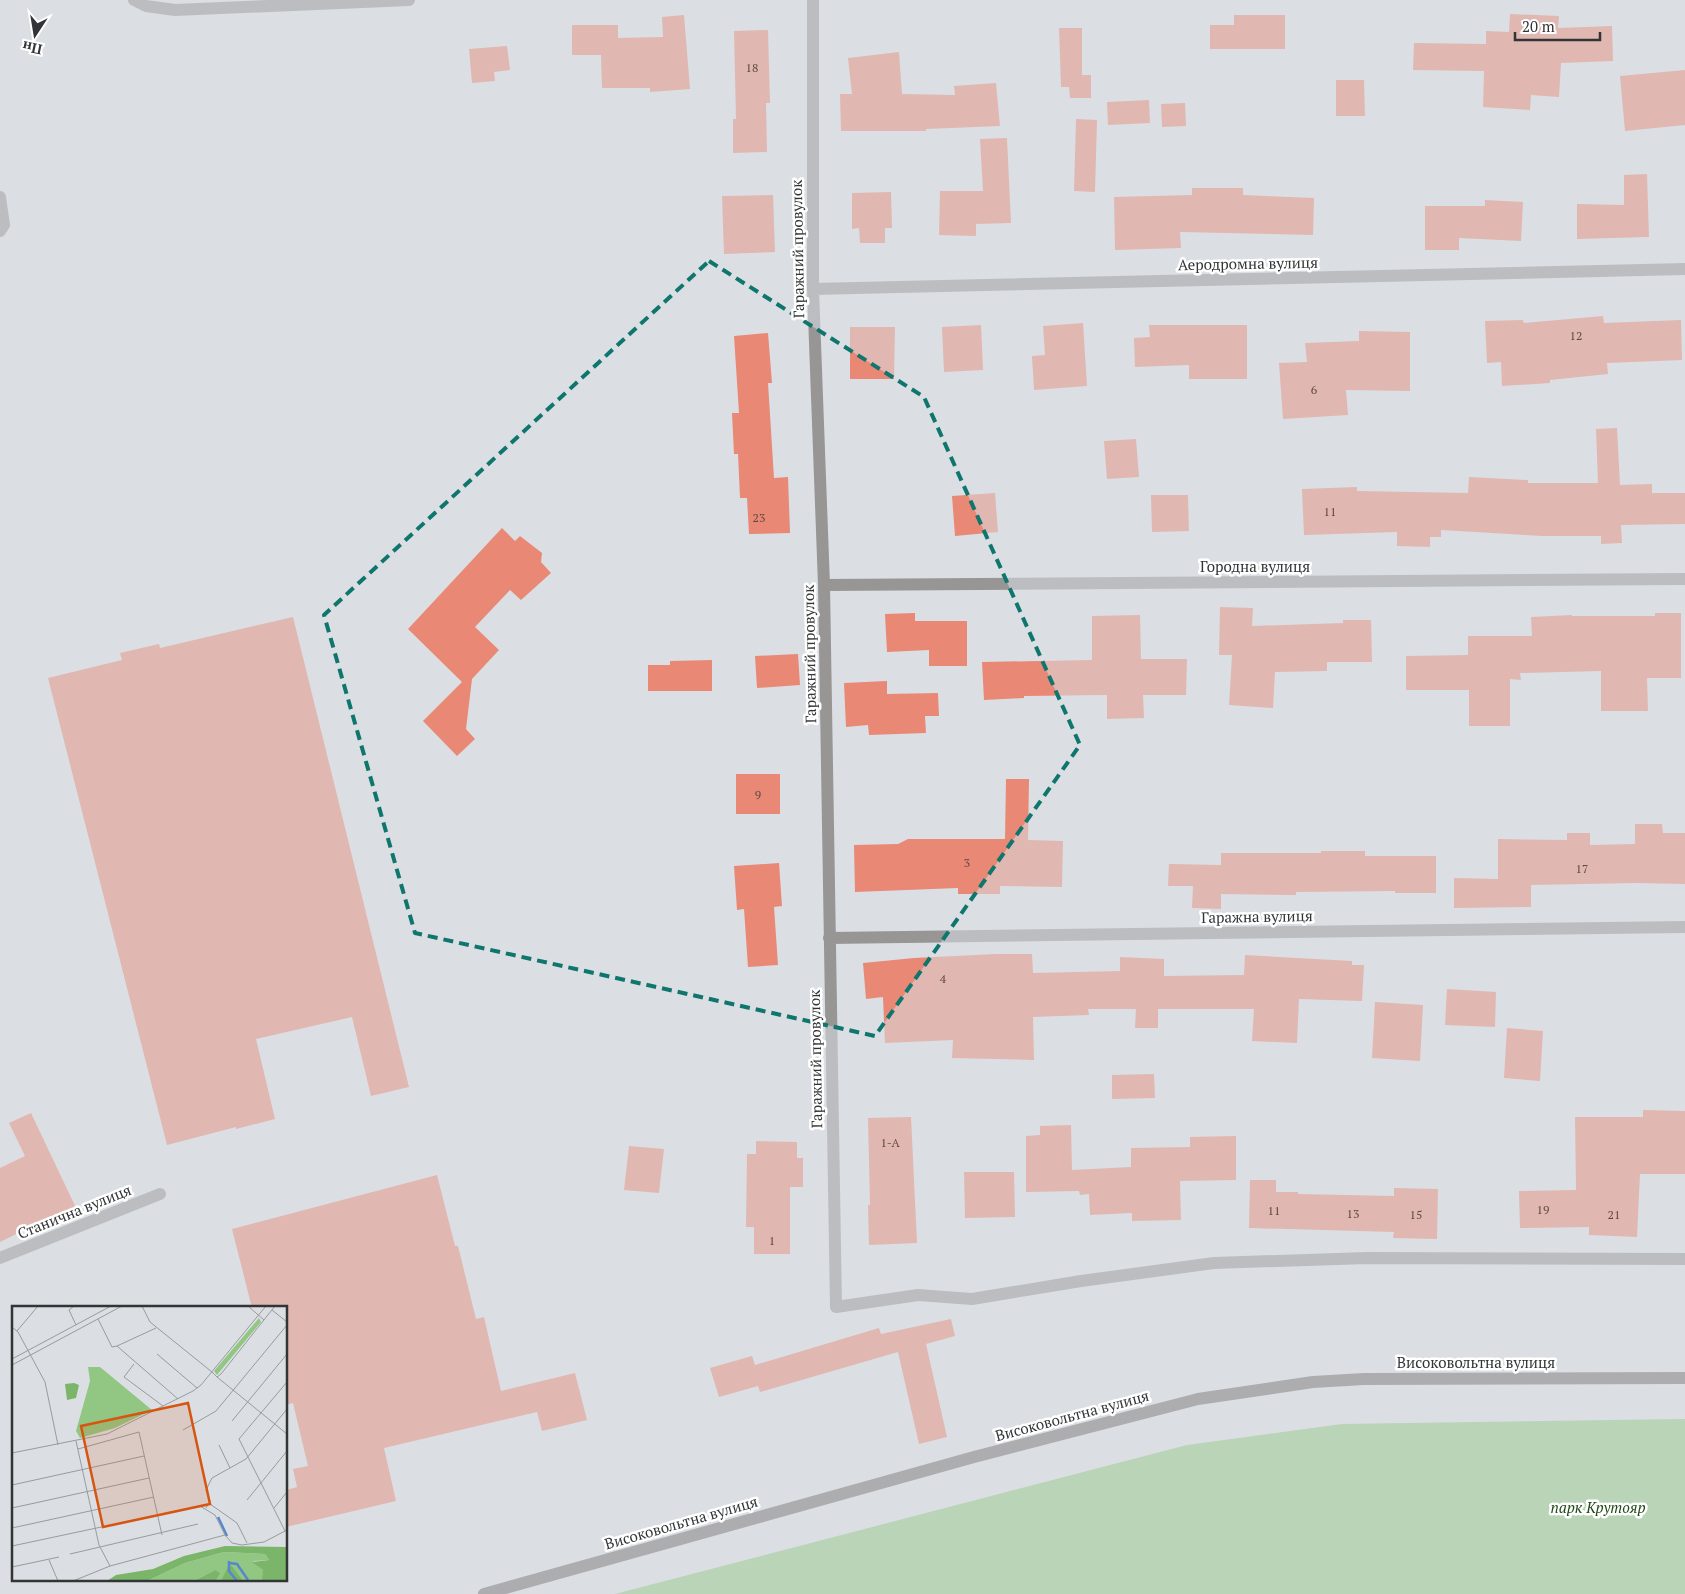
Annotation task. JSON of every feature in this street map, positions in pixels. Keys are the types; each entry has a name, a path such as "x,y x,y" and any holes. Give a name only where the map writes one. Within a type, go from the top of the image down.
{"main road":[{"name":"Високовольтна вулиця","path":"484,1594 965,1460 1198,1399 1313,1382 1364,1379 1685,1378"}],"street":[{"path":"134,0 146,6 175,10 409,0"},
{"name":"Гаражний провулок","path":"813,0 812,289 824,585 836,1307 918,1295 972,1299 1082,1281 1214,1263 1367,1258 1685,1259"},
{"path":"0,197 4,225 0,231"},
{"name":"Аеродромна вулиця","path":"812,289 1685,269"},
{"name":"Городна вулиця","path":"824,585 1685,579"},
{"name":"Гаражна вулиця","path":"829,938 1685,927"},
{"name":"Станична вулиця","path":"0,1258 160,1194"}],"highlighted area":[{"path":"709,261 924,397 1080,745 875,1036 415,933 324,615"}],"green space":[{"name":"парк Крутояр","path":"1685,1419 1685,1594 615,1594 1187,1445 1342,1424"}],"building":[{"path":"1510,14 1559,16 1558,28 1612,26 1613,61 1561,63 1559,97 1531,95 1530,110 1483,107 1484,71 1413,70 1414,43 1486,44 1486,31 1509,32"},
{"path":"684,15 690,89 650,92 650,88 602,88 601,55 572,55 572,25 618,25 618,38 663,37 662,17"},
{"path":"1234,15 1285,15 1285,49 1210,49 1210,25 1234,25"},
{"path":"1059,28 1082,28 1082,75 1091,75 1091,98 1070,98 1069,87 1061,87"},
{"path":"768,30 770,103 766,103 767,152 733,153 733,119 736,119 734,31"},
{"path":"507,46 510,70 494,72 495,81 472,83 469,49"},
{"path":"899,52 902,94 955,95 954,86 996,83 1000,126 926,129 926,131 841,131 840,94 852,94 848,58"},
{"path":"1685,70 1685,125 1625,131 1620,76"},
{"path":"1336,80 1364,80 1365,116 1336,116"},
{"path":"1149,100 1150,123 1108,125 1107,102"},
{"path":"1185,103 1186,126 1162,127 1161,104"},
{"path":"1076,119 1097,120 1095,192 1074,191"},
{"path":"1007,138 1011,223 976,224 976,236 939,235 940,191 983,191 980,139"},
{"path":"1647,174 1649,237 1577,239 1577,204 1624,205 1624,175"},
{"path":"1192,188 1243,188 1243,195 1314,198 1313,235 1180,232 1181,248 1115,250 1114,197 1192,195"},
{"path":"891,192 892,228 885,228 885,243 860,243 859,228 852,229 852,193"},
{"path":"773,195 775,252 724,254 722,196"},
{"path":"1485,200 1523,202 1521,241 1459,238 1459,250 1425,250 1425,206 1485,206"},
{"path":"1603,316 1604,323 1681,320 1682,360 1607,363 1608,374 1550,380 1550,383 1502,386 1501,362 1487,363 1485,321 1523,320 1524,323"},
{"path":"1083,323 1087,386 1034,390 1032,356 1045,355 1043,326"},
{"path":"981,325 983,370 944,372 942,327"},
{"path":"1149,325 1247,325 1247,379 1189,379 1189,365 1135,367 1134,338 1150,337"},
{"path":"850,327 895,327 894,379 850,379"},
{"path":"1359,331 1410,332 1410,391 1346,390 1348,415 1283,419 1279,363 1307,362 1305,343 1359,341"},
{"path":"768,333 772,383 768,383 774,478 788,477 790,533 749,534 747,498 740,498 738,454 734,454 732,413 739,413 734,336"},
{"path":"1617,428 1620,485 1652,484 1652,493 1685,493 1685,524 1621,525 1622,543 1601,544 1601,536 1543,536 1441,530 1441,537 1430,537 1430,547 1397,546 1397,532 1304,535 1302,489 1357,487 1357,491 1468,493 1469,477 1528,480 1528,483 1598,483 1596,429"},
{"path":"1136,439 1139,477 1107,479 1104,441"},
{"path":"995,493 998,532 955,536 952,496"},
{"path":"1151,495 1188,495 1189,531 1152,532"},
{"path":"502,528 515,541 520,536 542,553 541,562 551,573 521,600 510,590 475,627 499,650 472,679 466,729 475,739 457,756 423,721 462,682 408,629"},
{"path":"1220,607 1253,608 1252,626 1343,623 1343,620 1371,620 1372,662 1327,662 1327,671 1275,672 1273,708 1229,705 1232,655 1219,655"},
{"path":"915,613 915,621 967,621 967,666 929,666 929,650 887,652 885,614"},
{"path":"1655,613 1681,613 1681,678 1647,678 1648,711 1601,711 1601,671 1520,673 1521,680 1510,679 1510,726 1469,726 1469,690 1406,690 1406,656 1468,655 1468,636 1532,636 1531,617 1572,615 1655,616"},
{"path":"1140,615 1141,659 1187,659 1186,695 1143,695 1144,718 1107,719 1107,695 1024,696 1024,698 984,700 982,662 1092,660 1092,616"},
{"path":"293,617 409,1087 371,1096 352,1017 256,1039 275,1119 167,1145 48,678 122,660 120,653 159,644 160,648"},
{"path":"798,654 800,685 757,688 755,656"},
{"path":"712,660 712,691 648,691 648,665 670,665 670,661"},
{"path":"887,681 887,694 938,693 939,716 925,716 926,733 869,735 868,725 846,727 844,683"},
{"path":"736,774 780,774 780,814 736,814"},
{"path":"1006,779 1029,779 1028,840 1063,841 1062,887 1000,886 1000,894 958,894 958,888 855,892 854,845 898,844 908,839 1005,839"},
{"path":"1635,824 1662,824 1663,833 1685,833 1685,884 1531,885 1531,907 1454,908 1454,878 1498,879 1498,839 1567,840 1567,833 1590,833 1590,845 1635,844"},
{"path":"1321,851 1365,851 1365,856 1436,856 1436,893 1395,893 1395,891 1296,892 1296,895 1221,894 1221,909 1192,908 1193,886 1168,886 1169,864 1221,865 1221,853 1321,853"},
{"path":"779,863 782,906 774,907 778,965 748,967 744,909 737,910 734,866"},
{"path":"1032,954 1033,973 1120,971 1120,957 1164,959 1164,976 1244,975 1245,955 1352,961 1352,965 1364,965 1362,1001 1299,999 1297,1043 1252,1041 1254,1009 1158,1009 1158,1028 1135,1028 1136,1009 1088,1009 1089,1015 1033,1017 1034,1060 952,1058 953,1040 885,1043 883,997 866,999 863,963 914,958"},
{"path":"1447,989 1496,992 1495,1027 1445,1025"},
{"path":"1375,1002 1423,1005 1420,1061 1372,1058"},
{"path":"1507,1028 1543,1031 1540,1081 1504,1078"},
{"path":"1154,1074 1155,1098 1112,1099 1112,1075"},
{"path":"1643,1110 1685,1111 1685,1174 1640,1174 1637,1237 1589,1235 1589,1227 1520,1228 1519,1191 1576,1190 1575,1117 1643,1117"},
{"path":"31,1113 76,1208 54,1218 53,1216 0,1242 0,1168 25,1156 9,1123"},
{"path":"911,1117 917,1243 869,1245 868,1118"},
{"path":"1071,1125 1072,1170 1131,1167 1131,1148 1190,1147 1190,1137 1236,1136 1236,1180 1180,1181 1181,1220 1132,1221 1132,1213 1090,1215 1089,1194 1080,1195 1079,1191 1026,1192 1026,1136 1040,1135 1040,1126"},
{"path":"756,1141 797,1142 797,1158 803,1158 803,1187 790,1187 790,1254 754,1254 754,1227 746,1227 747,1154 756,1154"},
{"path":"629,1146 664,1149 659,1193 624,1190"},
{"path":"964,1172 1014,1172 1015,1217 965,1218"},
{"path":"437,1175 455,1246 458,1246 476,1319 484,1317 501,1391 575,1373 587,1420 542,1431 537,1412 384,1448 396,1501 288,1527 288,1489 297,1487 293,1469 308,1466 293,1403 288,1404 288,1306 251,1306 232,1229"},
{"path":"1250,1180 1276,1180 1276,1192 1298,1192 1298,1194 1394,1196 1394,1188 1438,1189 1437,1239 1393,1238 1394,1232 1249,1228"},
{"path":"951,1319 955,1336 926,1344 947,1437 919,1444 898,1352 760,1392 758,1386 719,1397 710,1368 752,1356 755,1365 879,1328 881,1334"}]}
